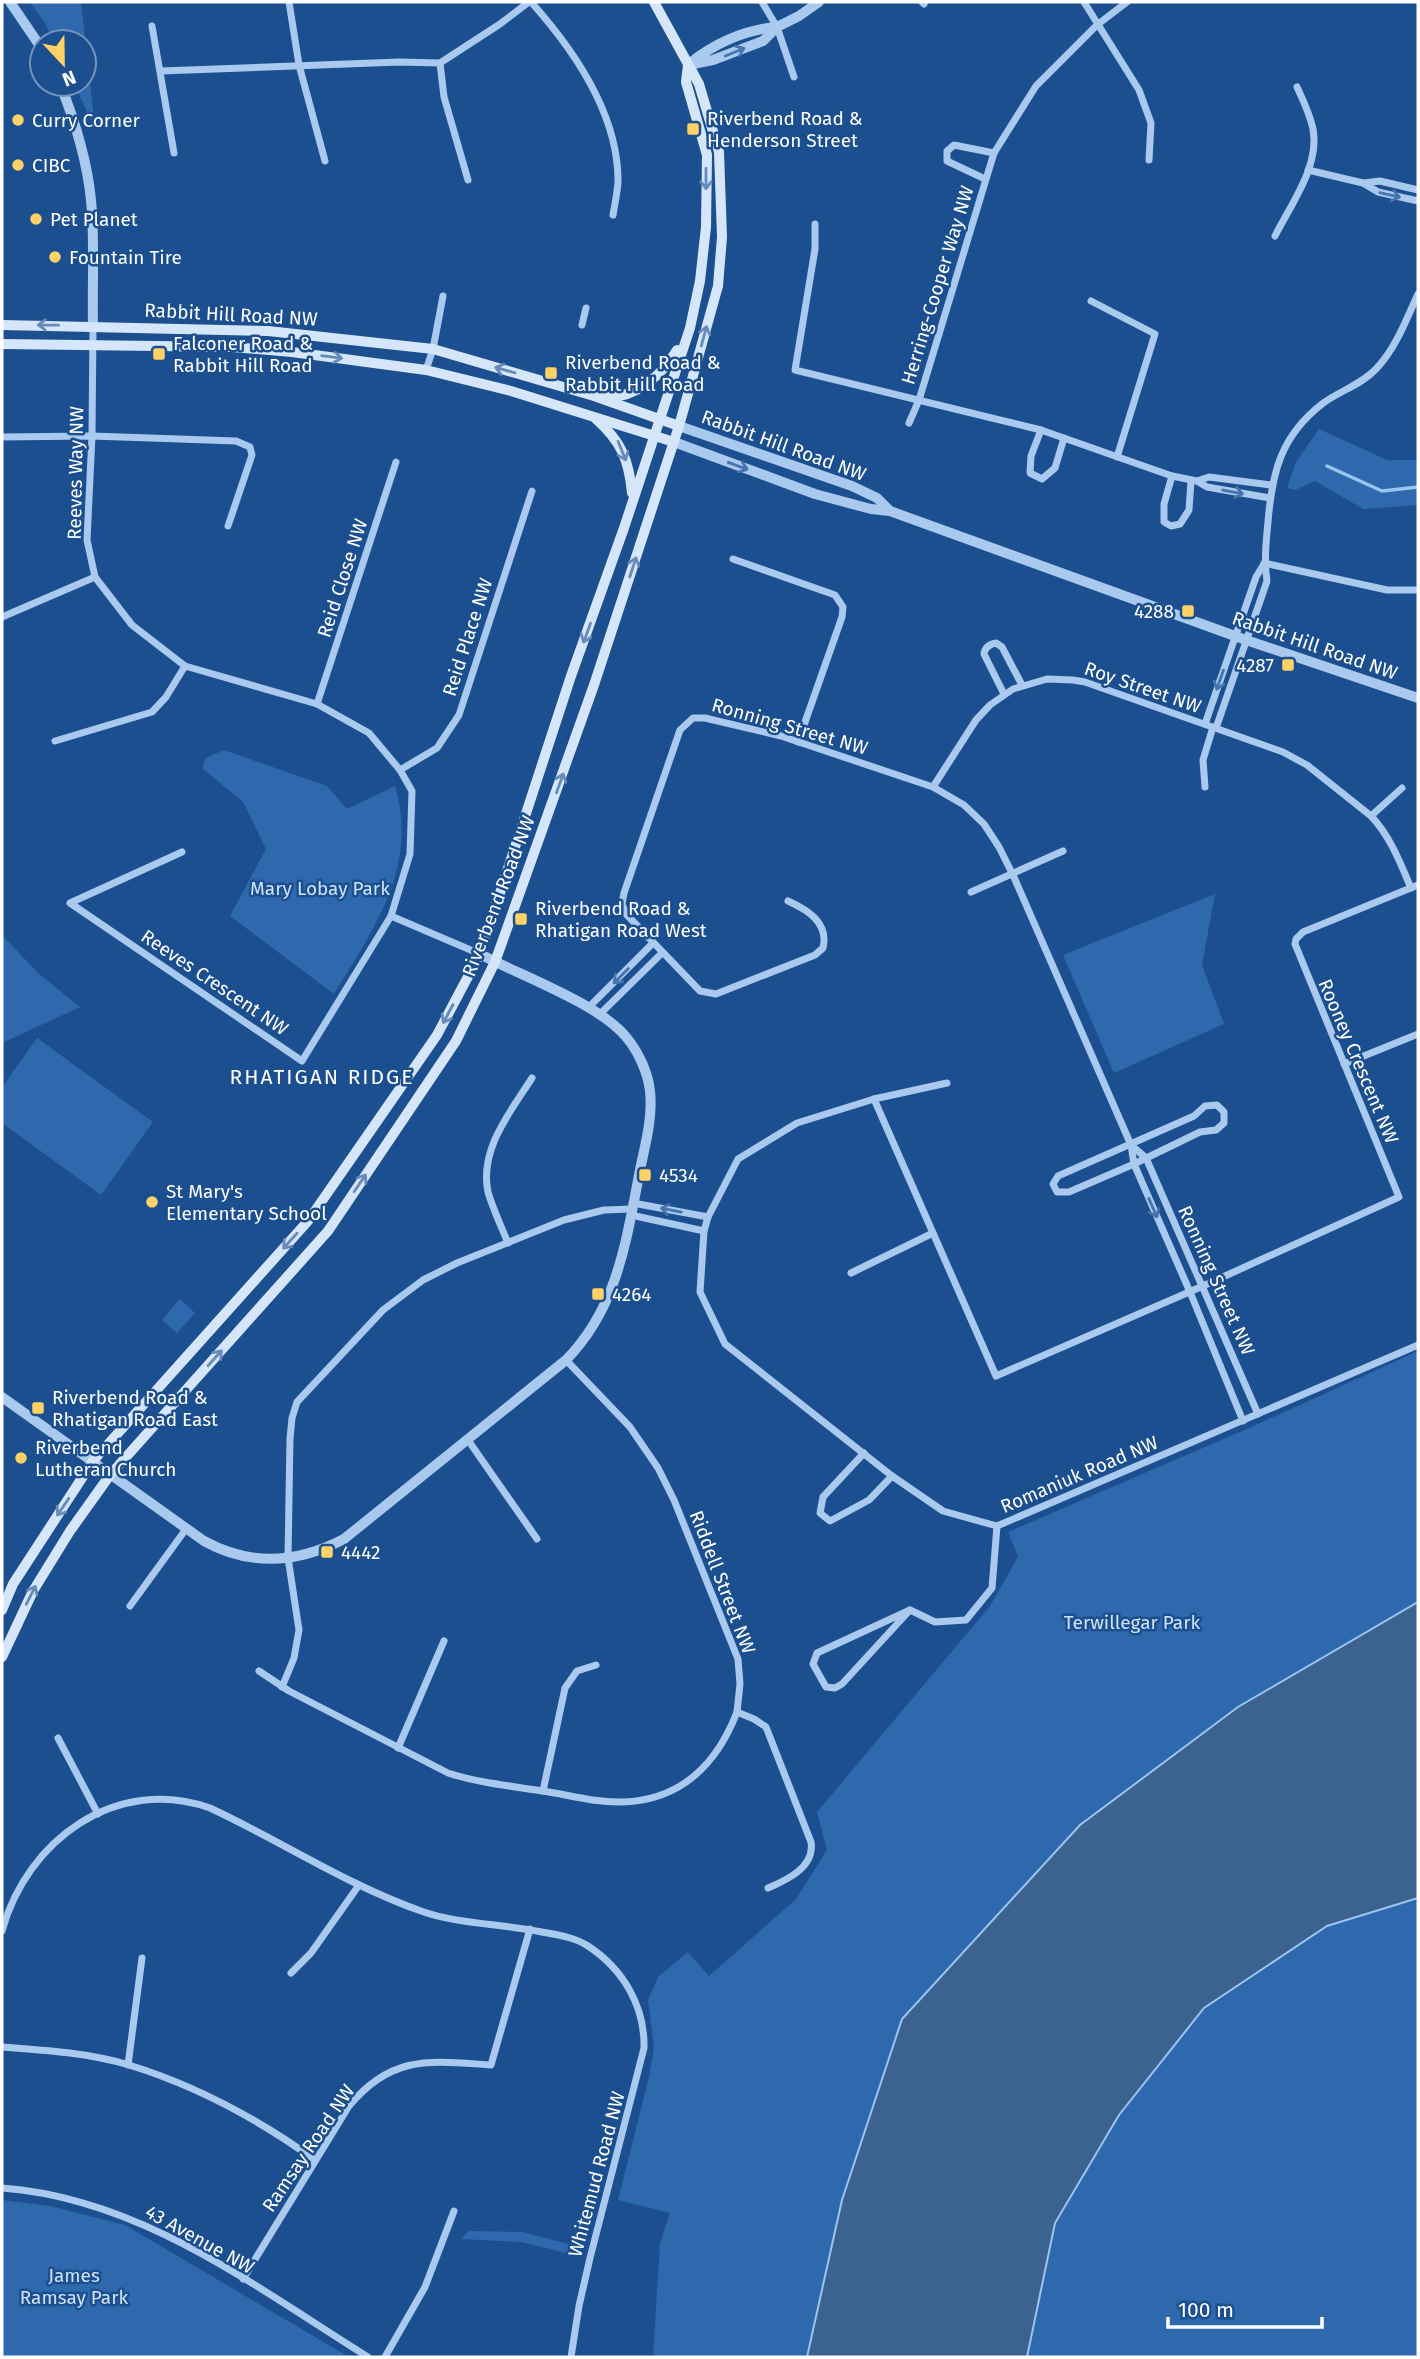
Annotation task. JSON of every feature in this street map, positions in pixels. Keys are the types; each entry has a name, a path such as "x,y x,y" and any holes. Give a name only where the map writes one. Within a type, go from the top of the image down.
{"main road":[{"name":"Riverbend Road NW","path":"2,1657 33,1591 70,1531 110,1475 328,1231 456,1041 495,962 594,685 679,426 718,286 722,237 719,152 699,84 654,2"},
{"name":"Riverbend Road NW","path":"2,1610 13,1584 93,1461 308,1221 437,1035 480,954 571,676 690,328 700,281 706,227 706,155 686,82 688,65"},
{"name":"Rabbit Hill Road NW","path":"2,325 268,331 433,349 594,396 679,426"},
{"path":"594,396 612,397 641,389 668,364 690,328"},
{"name":"Rabbit Hill Road NW","path":"2,344 232,347 426,370 511,391 674,442"},
{"path":"591,415 618,440 630,471 633,499"}],"street":[{"path":"10,2 28,28"},
{"path":"289,2 299,65 326,160"},
{"path":"161,71 398,61 440,63 530,2 556,30 581,66 607,122 615,154 618,183 613,215"},
{"path":"762,2 777,27 793,77"},
{"path":"688,65 713,61 763,41 777,27 819,2"},
{"path":"1084,2 1139,90 1151,123 1149,160"},
{"name":"Herring-Cooper Way NW","path":"909,423 919,400 994,153 1036,86 1097,25 1127,2"},
{"path":"152,26 174,153"},
{"path":"440,63 444,97 468,180"},
{"path":"1275,236 1308,170 1314,152 1313,131 1297,87"},
{"path":"65,98 78,134 89,182 93,326"},
{"name":"Herring-Cooper Way NW","path":"985,179 947,161 947,151 954,145 994,153"},
{"path":"1308,170 1363,183 1378,192 1418,201"},
{"path":"1363,183 1380,181 1418,190"},
{"path":"815,224 815,249 795,370 1041,430 1207,487 1270,498"},
{"path":"1211,727 1267,581 1264,563 1271,485 1276,465 1290,438 1320,405 1374,372 1395,344 1418,294"},
{"path":"426,370 433,349 443,296"},
{"path":"1091,301 1154,334 1117,457"},
{"path":"582,325 586,308"},
{"name":"Reeves Way NW","path":"93,326 87,540 95,577 132,625 186,666 317,704 369,733 400,770 412,791 410,854 391,916"},
{"name":"Rabbit Hill Road NW","path":"679,426 852,486 877,498 890,510"},
{"path":"1041,430 1031,456 1030,473 1042,480 1055,468 1064,438"},
{"path":"2,437 92,436 236,441 250,447 252,455 228,526"},
{"name":"Rabbit Hill Road NW","path":"674,442 815,494 862,507 890,510 1234,636 1417,697"},
{"name":"Reid Close NW","path":"317,704 396,462"},
{"path":"1172,475 1163,514 1164,522 1171,526 1180,524 1189,510 1194,481"},
{"path":"1194,481 1209,477 1271,485"},
{"name":"Reid Place NW","path":"400,770 437,748 458,715 532,491"},
{"path":"733,559 835,595 843,607 842,617 798,742"},
{"path":"1264,563 1387,590 1418,590"},
{"path":"1211,727 1234,636 1264,563"},
{"path":"2,617 95,577"},
{"path":"1004,694 984,654 991,644 996,643 1002,647 1022,685"},
{"path":"55,741 152,712 166,697 186,666"},
{"name":"Roy Street NW","path":"933,787 976,720 1004,694 1022,685 1047,680 1073,680 1296,759 1371,816 1414,886"},
{"name":"Ronning Street NW","path":"788,901 806,909 816,919 823,948 815,955 722,993 711,994 700,990 626,914 622,898 684,725 693,718 705,718 798,742 933,787 964,805 984,824 1013,875 1130,1145 1134,1164 1243,1421"},
{"name":"Roy Street NW","path":"1205,787 1203,760 1211,727"},
{"path":"1371,816 1402,789"},
{"path":"971,892 1063,851"},
{"name":"Reeves Crescent NW","path":"182,852 70,903 302,1061 391,916"},
{"name":"Rooney Crescent NW","path":"1203,1286 1399,1197 1299,957 1296,939 1303,932 1414,886"},
{"path":"2,1397 186,1529 225,1552 242,1557 288,1558 318,1551 344,1539 566,1360 590,1332 606,1306 619,1270 632,1209 649,1123 650,1088 643,1065 620,1029 600,1014 480,954 391,916"},
{"path":"588,1008 653,943"},
{"path":"600,1014 662,953"},
{"path":"1344,1063 1418,1034"},
{"path":"508,1243 488,1190 488,1161 498,1133 532,1078"},
{"name":"Romaniuk Road NW","path":"947,1083 874,1100 797,1123 737,1159 708,1217 704,1231 701,1292 725,1344 892,1476 943,1511 997,1526 1243,1421"},
{"path":"874,1100 996,1376 1203,1286"},
{"path":"1217,1105 1224,1112 1224,1123 1216,1130 1200,1132 1146,1158 1069,1192 1057,1192 1053,1184 1058,1175 1194,1116 1205,1106 1217,1105"},
{"name":"Ronning Street NW","path":"1130,1145 1146,1158 1258,1414"},
{"path":"632,1209 704,1231"},
{"path":"282,1687 294,1658 299,1630 288,1558 290,1427 298,1402 383,1310 408,1290 440,1271 578,1216 604,1210 632,1209 708,1217"},
{"path":"852,1273 933,1233"},
{"path":"1243,1421 1418,1345"},
{"name":"Riddell Street NW","path":"259,1671 282,1687 437,1769 460,1777 621,1802 638,1801 671,1790 702,1770 724,1742 737,1712 740,1684 738,1659 667,1484 630,1427 566,1360"},
{"path":"468,1440 537,1539"},
{"path":"864,1453 823,1497 820,1513 830,1521 869,1500 892,1476"},
{"path":"910,1610 935,1622 967,1620 992,1588 997,1526"},
{"path":"130,1606 186,1529"},
{"path":"910,1610 842,1684 835,1688 826,1687 813,1664 817,1653 910,1610"},
{"path":"398,1748 443,1641"},
{"path":"542,1791 565,1688 577,1671 596,1665"},
{"path":"737,1712 766,1727 811,1842 811,1854 806,1864 785,1881 768,1888"},
{"path":"58,1738 98,1814"},
{"path":"2,1931 16,1892 41,1856 73,1828 98,1814 122,1804 148,1799 173,1799 222,1813 359,1885 424,1912 530,1929"},
{"path":"291,1973 311,1953 359,1885"},
{"name":"Whitemud Road NW","path":"530,1929 568,1937 590,1947 620,1975 635,1999 643,2028 642,2059 587,2270 571,2357"},
{"name":"Ramsay Road NW","path":"243,2279 357,2096 386,2074 420,2062 491,2065 530,1929"},
{"path":"128,2065 142,1958"},
{"path":"2,2047 58,2052 128,2065 209,2095 274,2131 315,2160"},
{"name":"43 Avenue NW","path":"2,2188 69,2198 114,2212 163,2233 368,2357"},
{"path":"385,2357 425,2287 454,2211"}],"green space":[{"path":"30,2 81,2 84,28 47,28"},
{"path":"81,98 92,98 95,128"},
{"path":"1319,429 1387,460 1418,460 1418,505 1363,509 1315,481 1295,490 1287,488 1296,462"},
{"name":"Mary Lobay Park","path":"224,750 327,786 347,809 395,786 401,815 397,870 377,921 334,994 230,916 266,849 243,802 202,768 206,758"},
{"path":"1215,894 1202,965 1224,1024 1114,1073 1063,955"},
{"path":"2,935 38,973 80,1007 2,1043"},
{"path":"37,1038 153,1122 101,1195 2,1123 2,1087"},
{"path":"180,1299 195,1313 177,1333 162,1320"},
{"name":"Terwillegar Park","path":"1418,1351 1418,1602 1238,1707 1080,1825 842,2200 807,2357 653,2357 660,2243 670,2213 618,2200 649,2077 654,2047 648,2000 658,1977 688,1952 709,1976 796,1899 827,1850 817,1812 990,1606 1018,1557 1008,1532 1249,1428"},
{"path":"1418,1898 1418,2357 1027,2357 1055,2223 1119,2115 1204,2008 1327,1925"},
{"name":"James Ramsay Park","path":"2,2200 50,2206 125,2225 349,2357 2,2357"},
{"path":"469,2231 522,2232 576,2246 574,2255 521,2242 461,2239"}],"shaded area":[{"path":"1418,1602 1418,1898 1327,1926 1204,2008 1119,2115 1055,2223 1027,2357 807,2357 842,2200 902,2019 1080,1825 1238,1707"}],"waterway":[{"path":"1327,466 1382,491 1418,487"}],"place":[{"name":"Curry Corner","path":"18,120"},
{"name":"Riverbend Road & Henderson Street","path":"693,129"},
{"name":"CIBC","path":"18,165"},
{"name":"Pet Planet","path":"36,219"},
{"name":"Fountain Tire","path":"55,257"},
{"name":"Falconer Road & Rabbit Hill Road","path":"159,354"},
{"name":"Riverbend Road & Rabbit Hill Road","path":"551,373"},
{"name":"4288","path":"1188,611"},
{"name":"4287","path":"1288,665"},
{"name":"Riverbend Road & Rhatigan Road West","path":"521,919"},
{"name":"4534","path":"645,1175"},
{"name":"St Mary's Elementary School","path":"152,1202"},
{"name":"4264","path":"598,1294"},
{"name":"Riverbend Road & Rhatigan Road East","path":"38,1408"},
{"name":"Riverbend Lutheran Church","path":"21,1458"},
{"name":"4442","path":"327,1552"}],"district":[{"name":"RHATIGAN RIDGE","path":"322,1077"}]}
